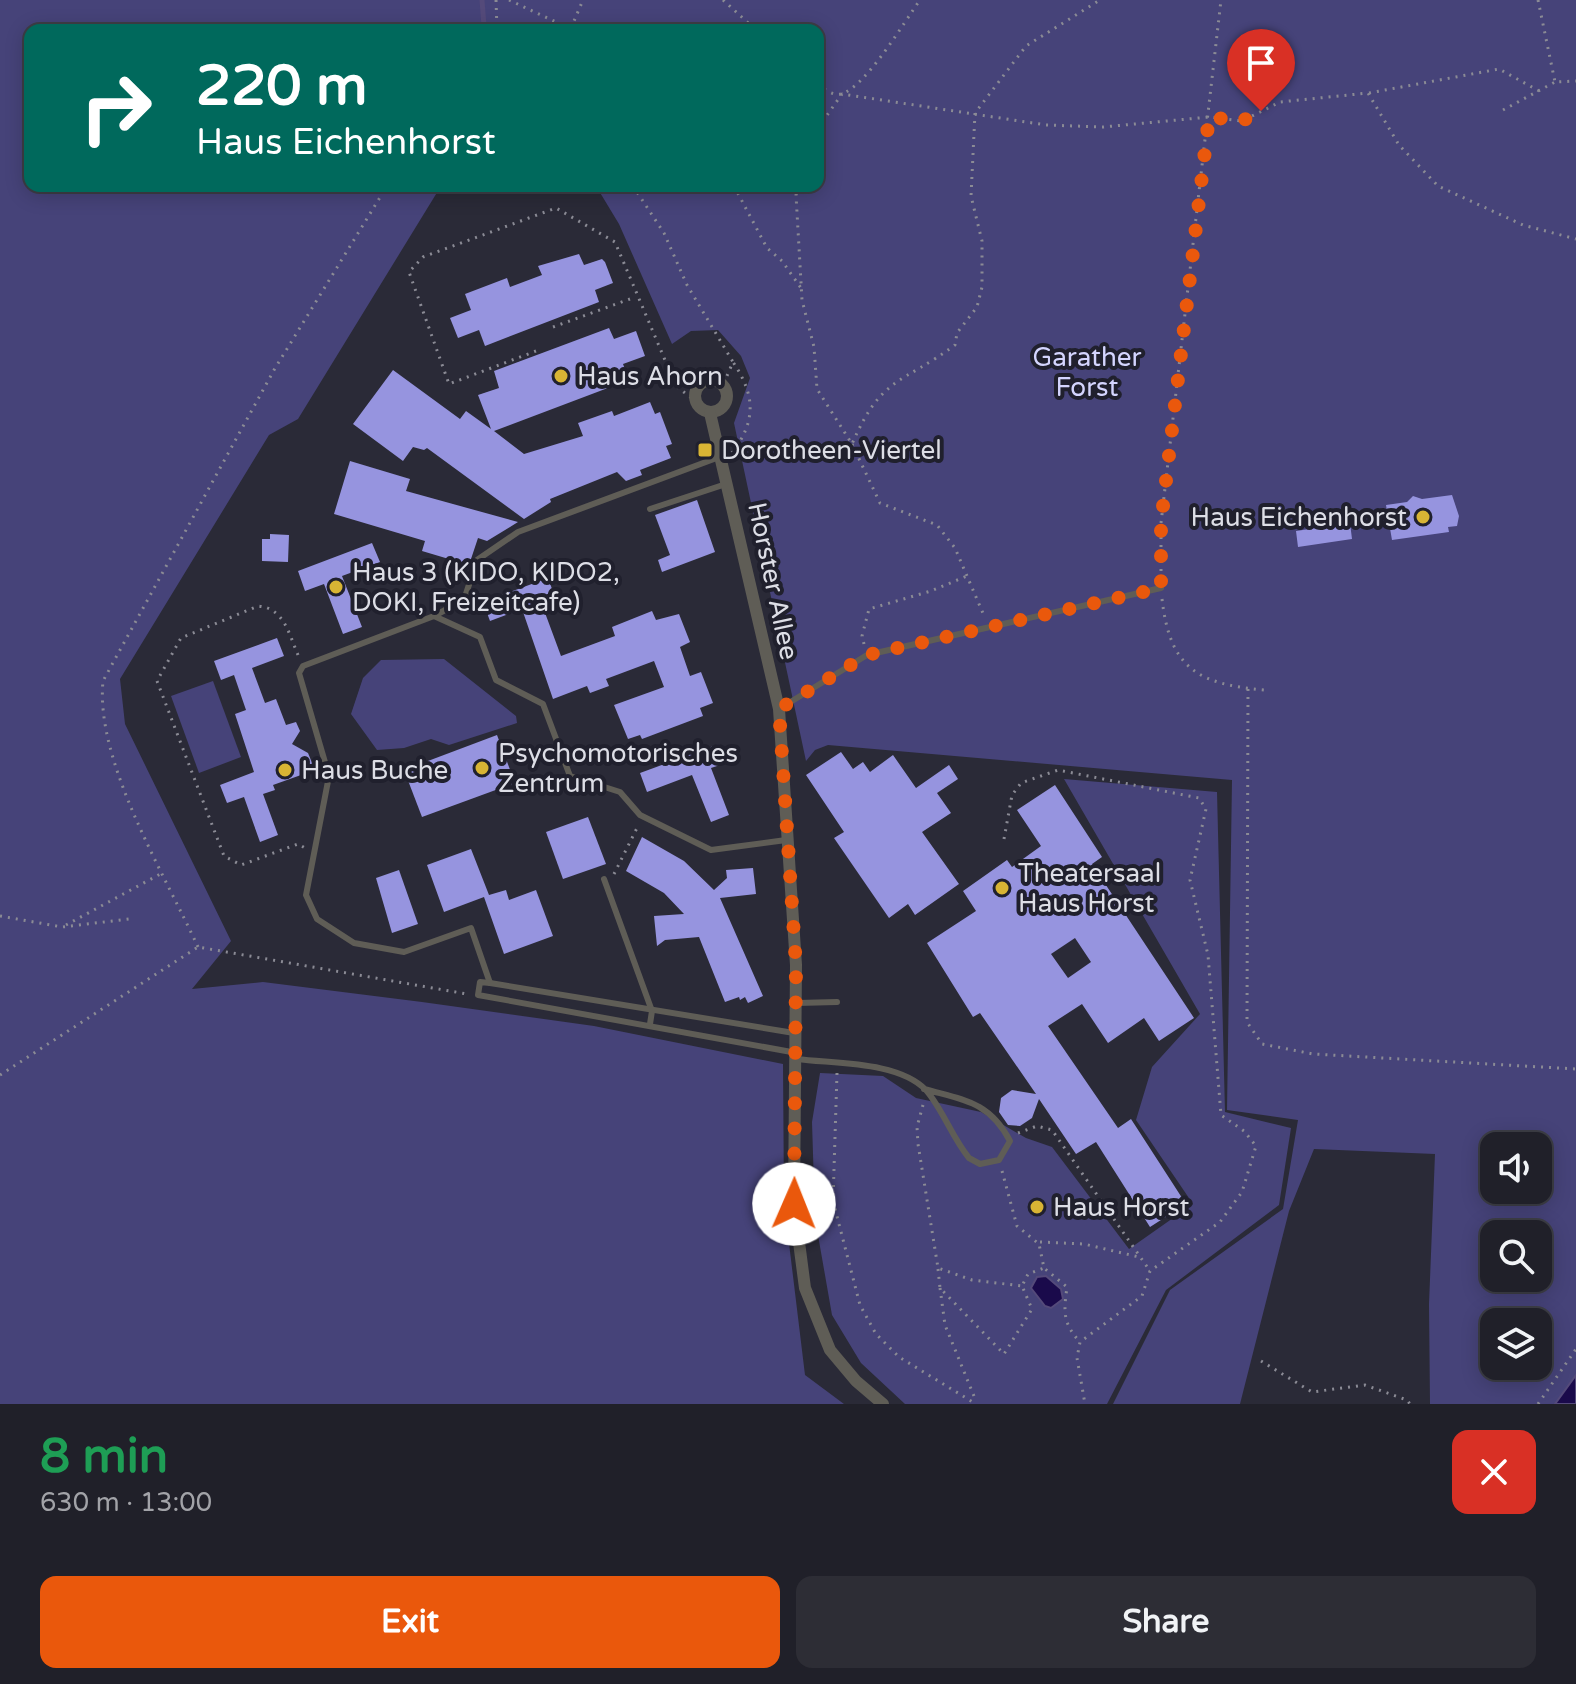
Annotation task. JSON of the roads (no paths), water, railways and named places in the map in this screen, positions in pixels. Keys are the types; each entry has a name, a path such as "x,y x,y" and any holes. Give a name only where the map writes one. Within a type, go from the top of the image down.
{"street":[{"path":"713,380 723,385 727,401 720,409 710,413 700,409 694,400 695,390 702,382 713,380"},
{"name":"Horster Allee","path":"710,413 729,483 779,709 790,840 797,1003 794,1204 805,1288 830,1350 883,1404"}],"lane":[{"path":"490,983 471,928 404,952 354,943 317,919 306,895 329,776 299,673 303,666 434,616 464,600 477,560 518,532 722,456"},
{"path":"650,509 729,483"},
{"path":"779,709 867,655 1161,588"},
{"path":"434,616 480,637 496,680 543,704 570,776 620,792 642,816 711,850 790,840"},
{"path":"604,879 652,1011 650,1024"},
{"path":"797,1033 490,983 480,982 478,995 650,1024 838,1064 883,1067 926,1091 981,1104 1010,1141 999,1160 980,1164 969,1158 926,1091"},
{"path":"797,1003 837,1002"}],"waterway":[{"path":"482,0 484,24"}],"place":[{"name":"Haus Ahorn","path":"561,376"},
{"name":"Dorotheen-Viertel","path":"705,450"},
{"name":"Haus Eichenhorst","path":"1423,517"},
{"name":"Haus 3 (KIDO, KIDO2, DOKI, Freizeitcafe)","path":"336,587"},
{"name":"Psychomotorisches Zentrum","path":"482,768"},
{"name":"Haus Buche","path":"285,770"},
{"name":"Theatersaal Haus Horst","path":"1002,888"},
{"name":"Haus Horst","path":"1037,1207"}],"park label":[{"name":"Garather Forst","path":"1087,372"}]}
